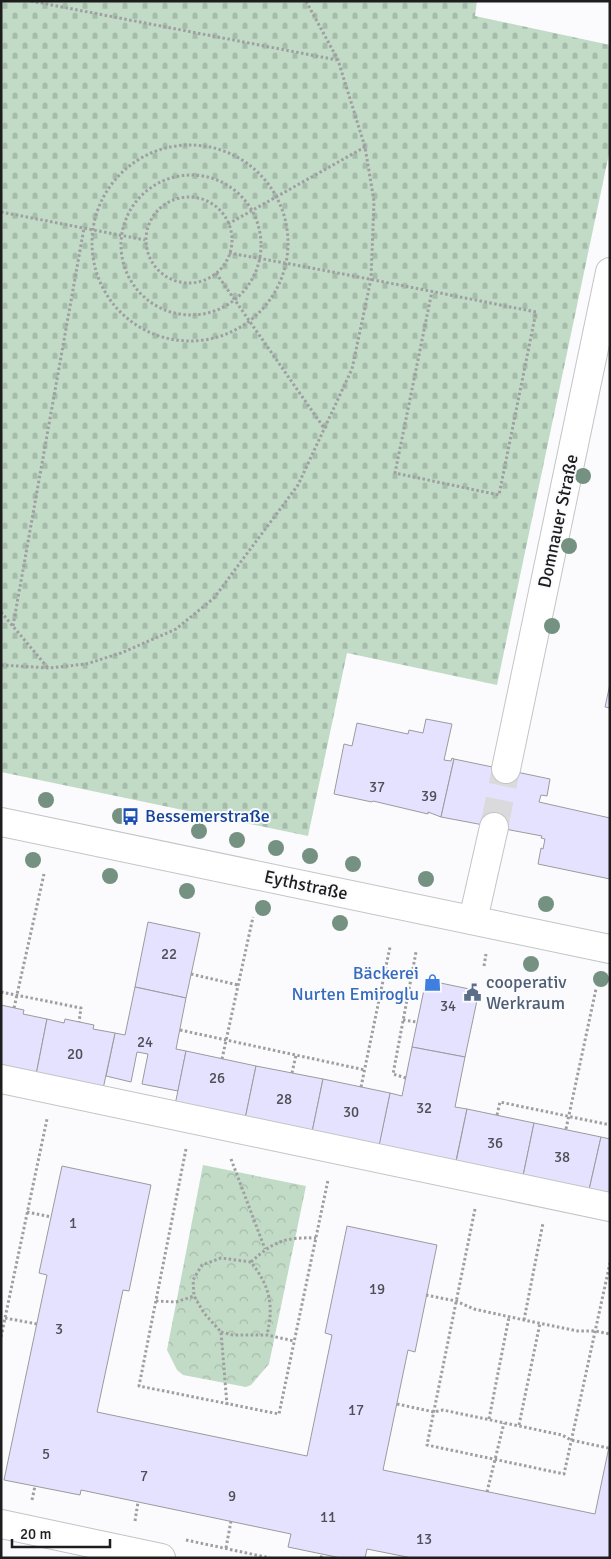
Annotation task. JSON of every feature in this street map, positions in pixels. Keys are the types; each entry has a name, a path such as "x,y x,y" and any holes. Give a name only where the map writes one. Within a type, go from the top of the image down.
{"street":[{"name":"Domnauer Straße","path":"506,769 610,272"},
{"name":"Eythstraße","path":"1,822 610,949"},
{"path":"473,920 494,827"},
{"path":"1,1079 610,1207"},
{"path":"1,1524 161,1558"}],"path":[{"path":"31,1 338,60"},
{"path":"1,665 49,668 86,664 121,653 176,629 214,598 298,485 352,369 371,279 374,201 364,147 338,60 306,1"},
{"path":"188,145 215,149 238,158 268,184 276,197 284,218 288,252 279,284 267,303 250,320 230,332 202,340 181,341 157,336 137,326 118,310 103,290 94,266 92,251 93,230 97,211 104,196 113,182 128,167 148,154 170,147 188,145"},
{"path":"228,224 364,147"},
{"path":"199,175 220,181 239,193 252,210 261,242 260,259 251,282 235,299 214,311 191,315 168,311 147,300 131,282 122,260 121,235 127,215 139,197 156,183 177,176 199,175"},
{"path":"187,197 200,198 222,212 228,224 231,233 230,253 216,273 204,280 190,283 177,282 164,275 154,266 148,253 145,240 153,215 162,206 174,200 187,197"},
{"path":"1,212 145,240"},
{"path":"13,626 84,228"},
{"path":"230,253 371,279 432,291 536,312 500,494 395,473 432,291"},
{"path":"216,273 324,428"},
{"path":"1,612 49,668"},
{"path":"14,1008 44,874"},
{"path":"222,1059 253,917"},
{"path":"361,1087 390,947"},
{"path":"406,1078 392,1074 416,952"},
{"path":"191,974 238,985"},
{"path":"566,1130 596,989"},
{"path":"1,992 81,1008 79,1022"},
{"path":"403,1020 417,1022"},
{"path":"180,1030 365,1070"},
{"path":"292,1073 296,1055"},
{"path":"497,1115 500,1102 610,1125"},
{"path":"1,1337 47,1118"},
{"path":"186,1148 139,1386 278,1414 328,1178"},
{"path":"230,1157 265,1249"},
{"path":"475,1209 427,1445 564,1474 610,1263"},
{"path":"28,1212 51,1217"},
{"path":"524,1320 543,1223"},
{"path":"251,1262 265,1249 276,1243 296,1237 316,1238"},
{"path":"267,1335 271,1304 261,1275 251,1262 221,1258 202,1265 193,1280 194,1296 204,1313 221,1332 233,1335 267,1335 294,1341"},
{"path":"426,1295 509,1317 578,1331 595,1331 610,1334"},
{"path":"156,1302 176,1302 194,1296"},
{"path":"489,1419 509,1317"},
{"path":"5,1318 36,1324"},
{"path":"519,1425 540,1323"},
{"path":"221,1332 227,1404"},
{"path":"397,1404 434,1412 443,1410 519,1425 562,1435 571,1440 608,1448"},
{"path":"488,1492 504,1423"},
{"path":"133,1530 138,1502"},
{"path":"226,1548 231,1521"}],"green space":[{"path":"1,1 477,1 475,16 610,45 610,149 497,685 347,653 308,836 1,772"},
{"path":"203,1165 306,1186 269,1364 251,1385 246,1387 183,1375 177,1370 167,1350"}],"building":[{"path":"610,684 610,708 605,707"},
{"path":"426,719 452,724 444,760 451,761 452,758 454,759 441,817 428,812 428,814 334,794 344,744 352,746 357,723 408,734 409,730 423,733"},
{"path":"454,759 550,779 547,796 541,795 539,802 610,818 610,879 538,864 545,839 541,838 542,836 441,817"},
{"path":"148,922 200,933 186,998 135,987"},
{"path":"426,980 479,991 465,1057 412,1047"},
{"path":"135,987 186,998 176,1049 186,1051 178,1091 142,1084 148,1054 137,1052 131,1082 106,1076 115,1033 125,1035"},
{"path":"1,1005 24,1010 23,1014 47,1019 36,1075 1,1068"},
{"path":"47,1019 64,1023 65,1019 94,1025 93,1029 115,1033 103,1089 36,1075"},
{"path":"412,1047 465,1057 455,1107 467,1109 454,1170 377,1154 390,1093 402,1096"},
{"path":"186,1051 256,1066 245,1119 175,1105"},
{"path":"256,1066 323,1079 312,1132 245,1119"},
{"path":"323,1079 390,1093 379,1146 312,1132"},
{"path":"467,1109 534,1123 523,1176 456,1162"},
{"path":"534,1123 601,1137 589,1190 523,1176"},
{"path":"601,1137 610,1139 610,1194 589,1190"},
{"path":"62,1166 151,1185 129,1291 123,1290 97,1412 307,1456 332,1335 325,1333 347,1226 437,1245 415,1352 408,1350 383,1470 595,1514 610,1442 610,1558 412,1558 367,1549 365,1558 341,1558 288,1547 291,1534 81,1490 80,1495 4,1480 47,1275 39,1273"}],"tunnel":[{"path":"494,827 506,769"}],"place":[{"name":"Bessemerstraße","path":"131,816"},
{"name":"Bäckerei Nurten Emiroglu","path":"433,983"},
{"name":"cooperativ Werkraum","path":"472,992"}]}
